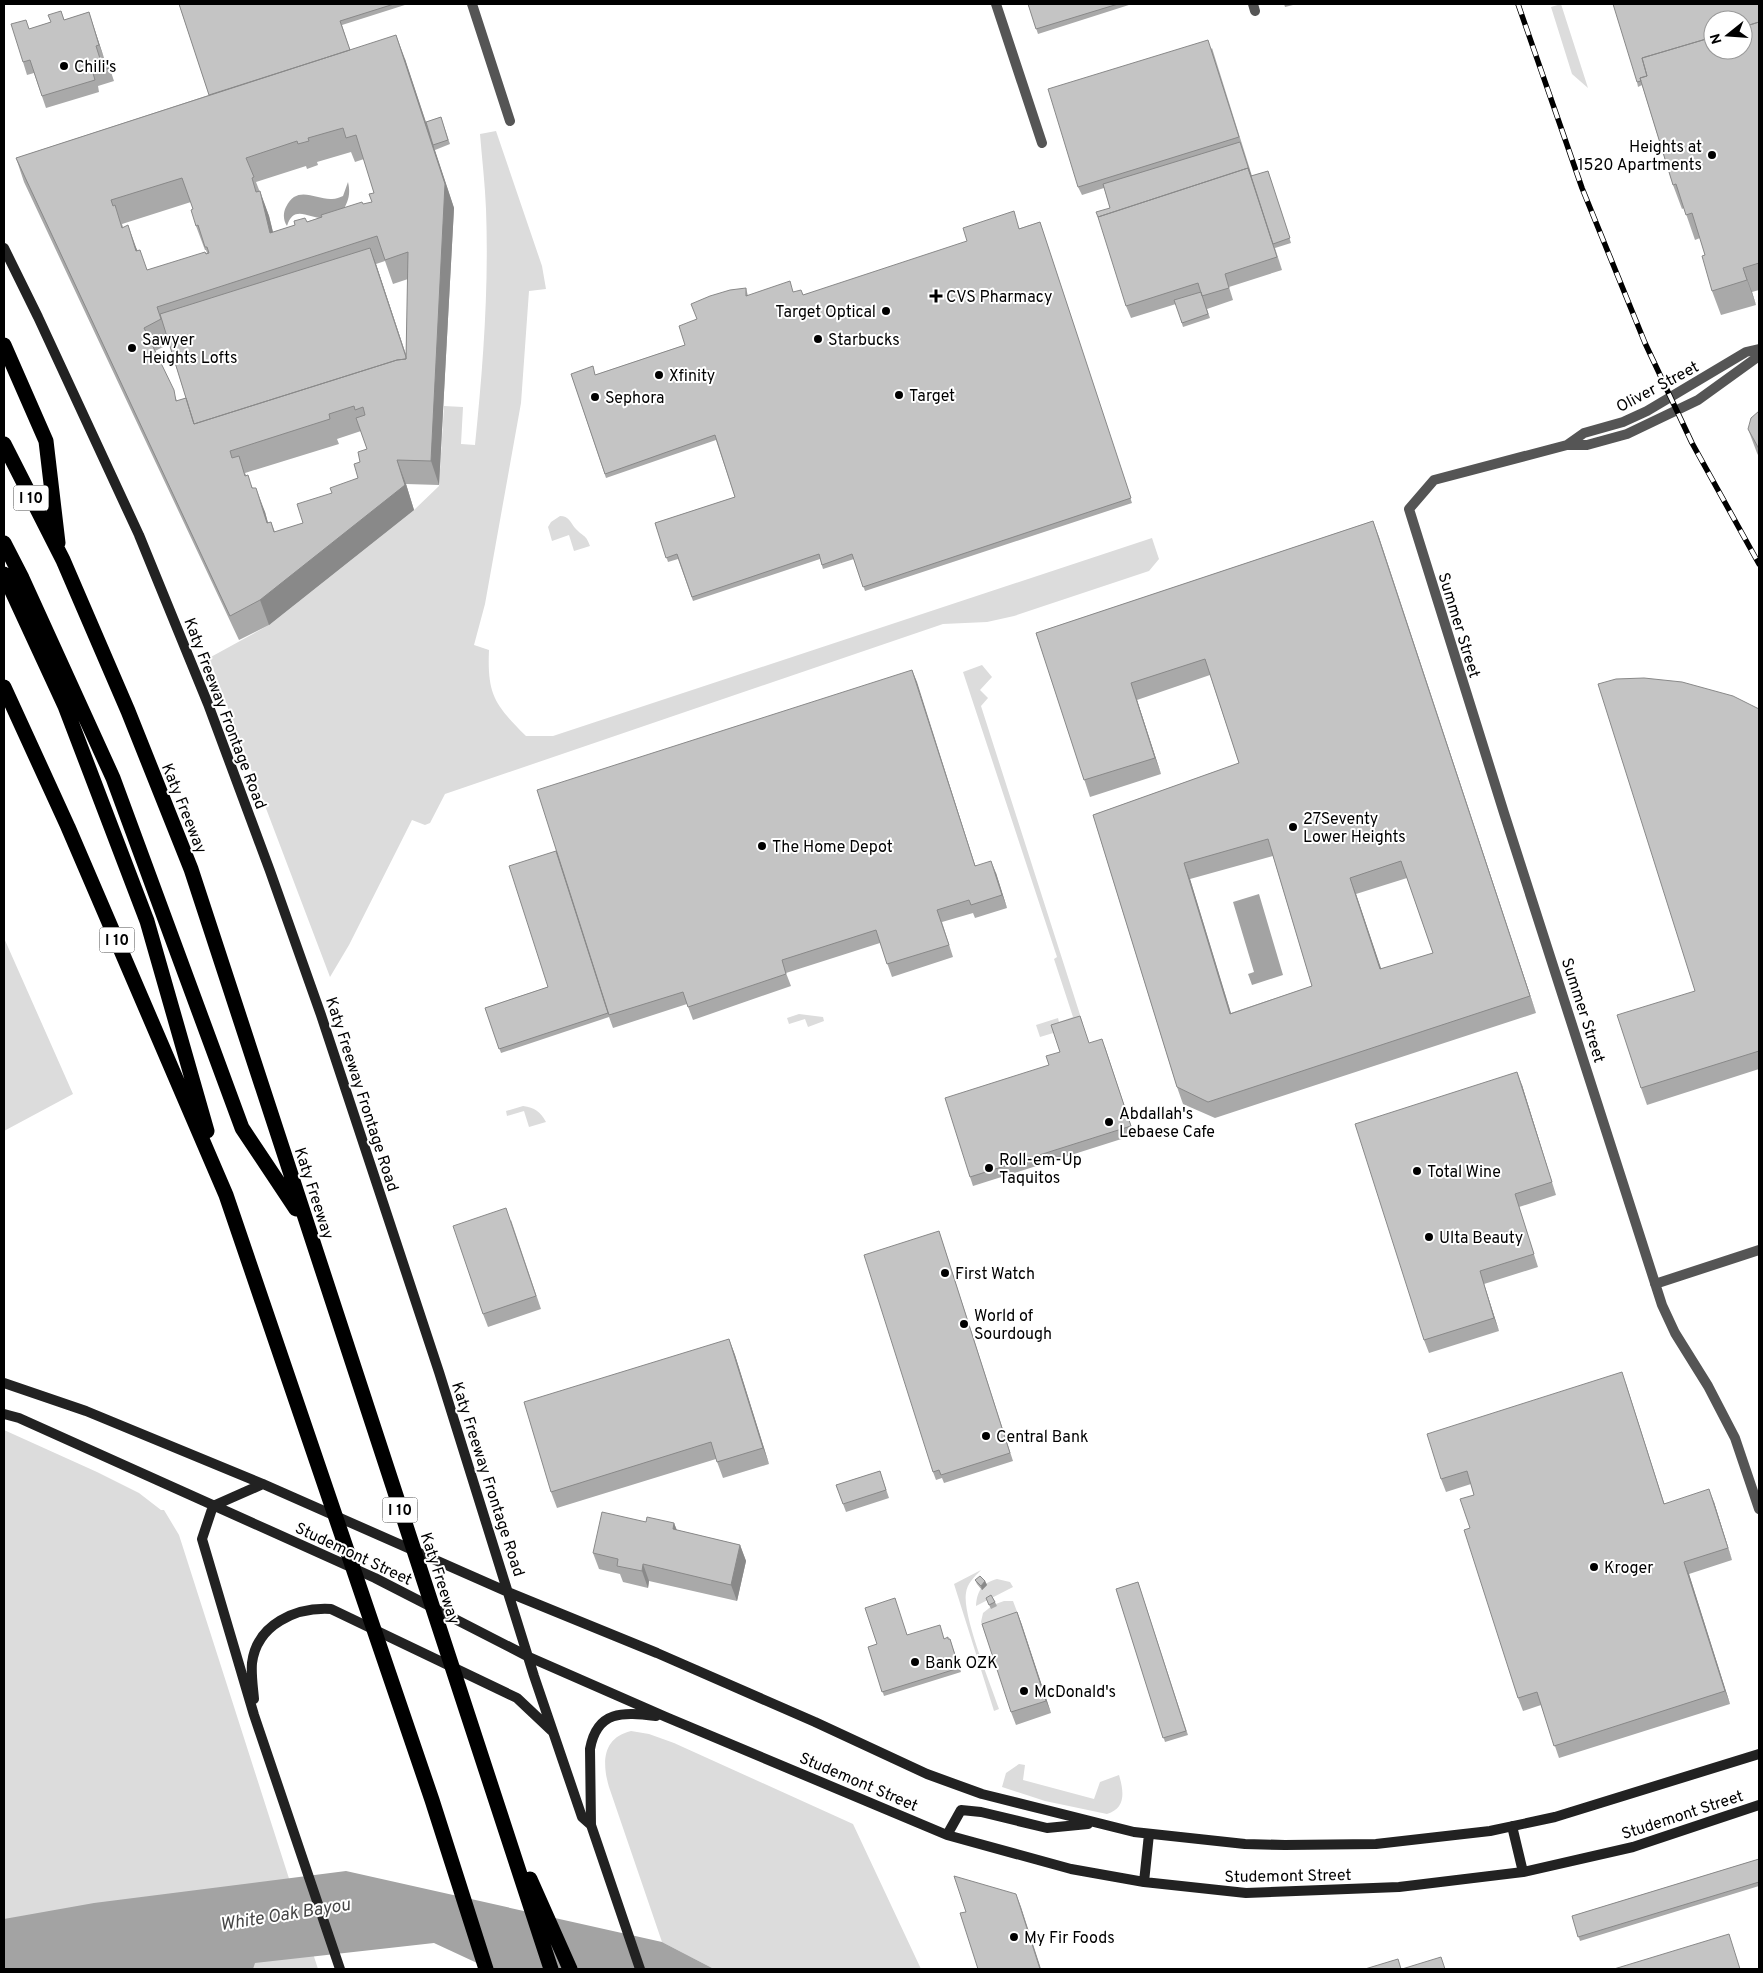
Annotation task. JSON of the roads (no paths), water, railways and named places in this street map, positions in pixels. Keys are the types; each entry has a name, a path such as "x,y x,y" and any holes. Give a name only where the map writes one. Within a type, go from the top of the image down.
{"highway":[{"path":"4,345 46,441 61,556"},
{"name":"Katy Freeway","path":"4,444 61,556 128,711 191,869 551,1969"},
{"path":"4,543 11,579 65,706 147,922 226,1195"},
{"path":"11,579 113,778 242,1128 307,1225"},
{"name":"I 10","path":"4,687 68,827 226,1195 426,1783 486,1969"},
{"path":"494,1795 570,1969"}],"main road":[{"name":"Katy Freeway Frontage Road","path":"4,248 138,535 208,704 270,871 321,1014 510,1593 528,1656 582,1817 591,1825 640,1969"},
{"name":"Studemont Street","path":"4,1383 86,1411 263,1484 510,1593 666,1657 815,1722 927,1774 982,1794 1097,1824 1149,1834 1245,1844 1376,1844 1512,1826 1555,1817 1759,1754"},
{"name":"Studemont Street","path":"4,1414 19,1418 375,1578 528,1656 666,1717 947,1835 1070,1869 1144,1882 1246,1893 1399,1887 1523,1872 1633,1847 1759,1805"},
{"path":"263,1484 213,1506 202,1539 254,1715 340,1969"},
{"path":"254,1715 252,1663 261,1639 276,1623 290,1615 305,1610 331,1609 517,1698 554,1733"},
{"path":"591,1825 590,1749 596,1730 608,1718 624,1713 666,1717"},
{"path":"947,1835 961,1810 981,1812 1047,1828 1097,1824"},
{"path":"1512,1826 1523,1872"},
{"path":"1144,1882 1149,1834"}],"street":[{"path":"472,4 510,122"},
{"path":"996,4 1042,143"},
{"name":"Oliver Street","path":"1567,445 1584,433 1623,422 1648,411 1746,352 1759,349"},
{"name":"Oliver Street","path":"1409,509 1434,480 1567,445 1587,445 1636,430 1698,400 1759,356"},
{"name":"Summer Street","path":"1409,509 1452,651 1655,1284 1675,1333 1708,1386 1735,1438 1759,1509"},
{"path":"1655,1284 1759,1250"}],"water":[{"path":"348,182 348,198 341,214 320,218 298,214 290,219 287,226 284,212 290,200 301,195 326,199 343,196"},
{"path":"1259,894 1283,975 1252,985 1248,974 1254,972 1233,902"},
{"name":"White Oak Bayou","path":"346,1871 662,1942 714,1969 490,1969 434,1943 255,1963 253,1969 4,1969 4,1919 94,1903"}],"railway":[{"path":"1518,4 1582,188 1645,343 1692,443 1759,564"}],"place":[{"name":"Chili's","path":"64,66"},
{"name":"Heights at 1520 Apartments","path":"1712,155"},
{"name":"CVS Pharmacy","path":"936,296"},
{"name":"Target Optical","path":"886,311"},
{"name":"Starbucks","path":"818,339"},
{"name":"Sawyer Heights Lofts","path":"132,348"},
{"name":"Xfinity","path":"659,375"},
{"name":"Target","path":"899,395"},
{"name":"Sephora","path":"595,397"},
{"name":"27Seventy Lower Heights","path":"1293,827"},
{"name":"The Home Depot","path":"762,846"},
{"name":"Abdallah's Lebaese Cafe","path":"1109,1122"},
{"name":"Roll-em-Up Taquitos","path":"989,1168"},
{"name":"Total Wine","path":"1417,1171"},
{"name":"Ulta Beauty","path":"1429,1237"},
{"name":"First Watch","path":"945,1273"},
{"name":"World of Sourdough","path":"964,1324"},
{"name":"Central Bank","path":"986,1436"},
{"name":"Kroger","path":"1594,1567"},
{"name":"Bank OZK","path":"915,1662"},
{"name":"McDonald's","path":"1024,1691"},
{"name":"My Fir Foods","path":"1014,1937"}]}
